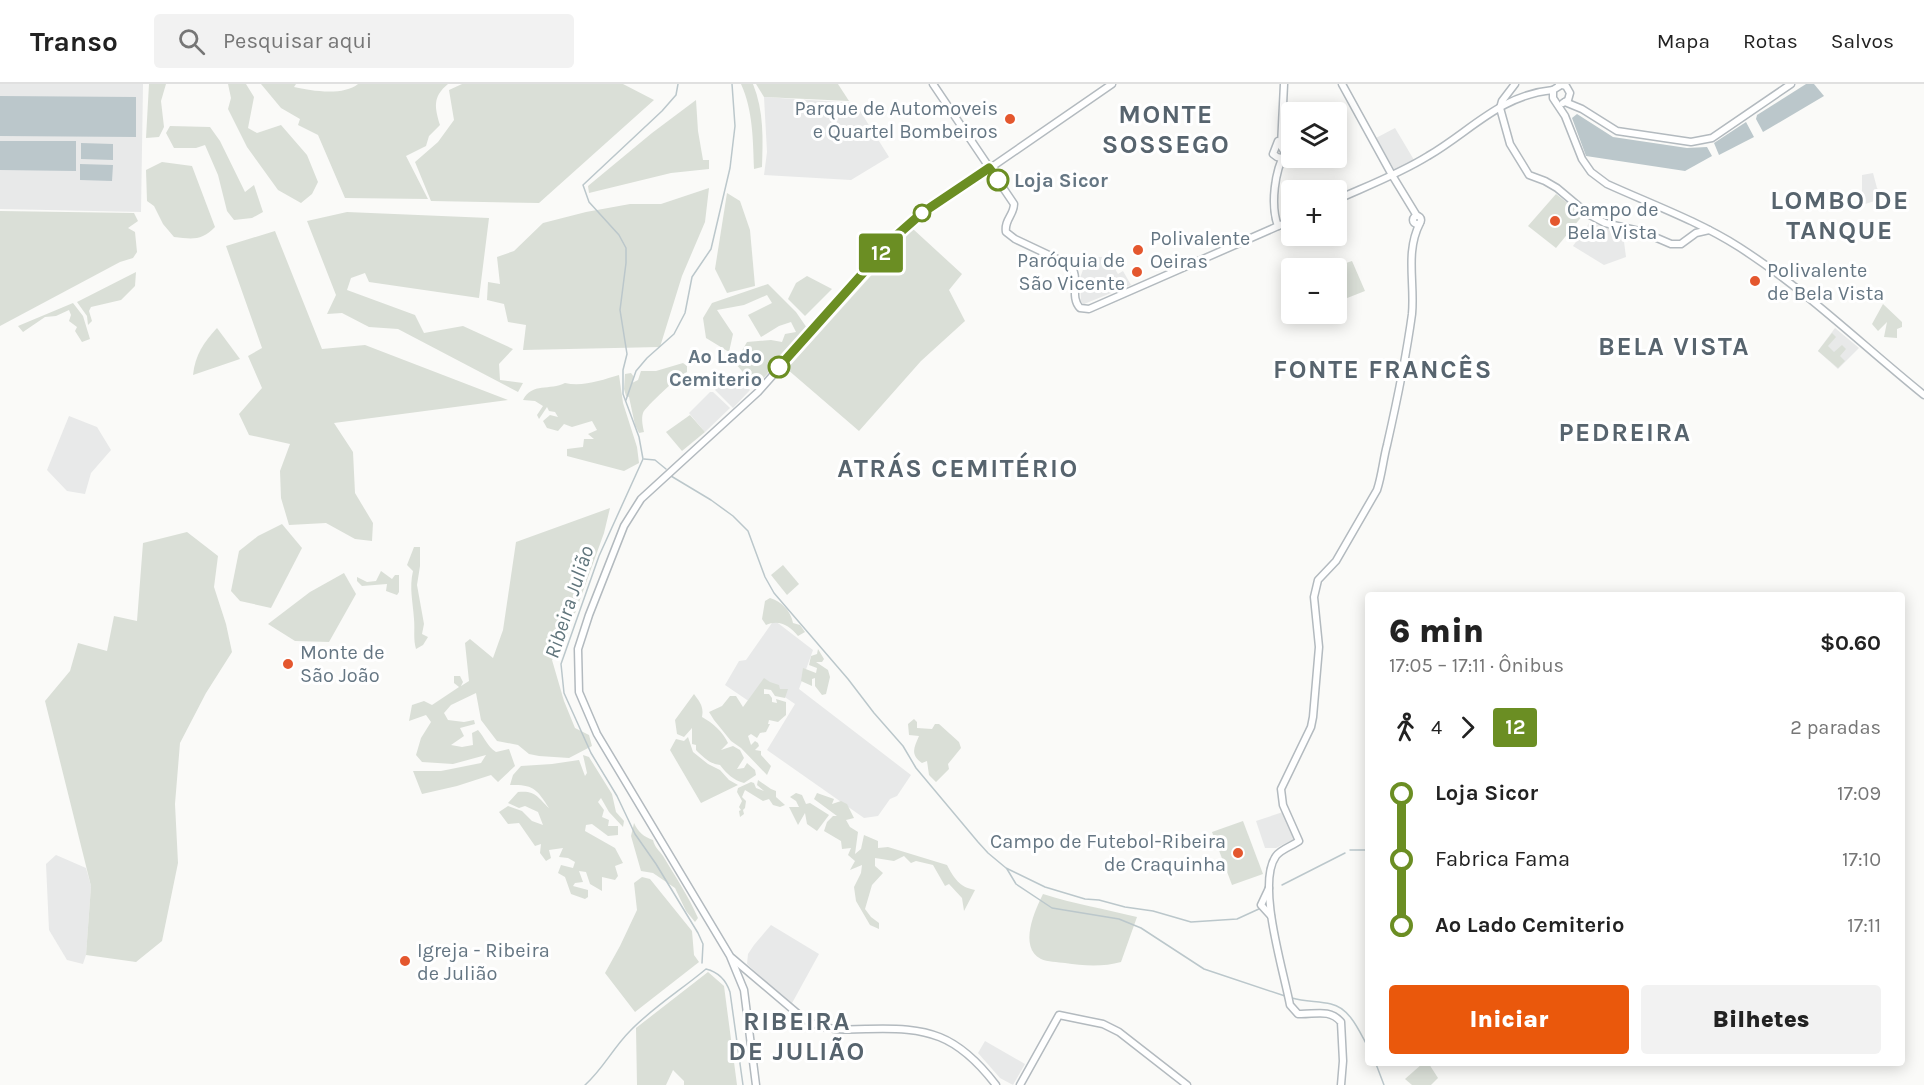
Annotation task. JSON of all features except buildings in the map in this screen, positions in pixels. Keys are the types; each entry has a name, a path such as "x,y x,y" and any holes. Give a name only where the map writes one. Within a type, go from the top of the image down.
{"main road":[{"path":"933,84 1014,204 1014,209 1006,223 1006,232 1015,239 1070,265 1075,273 1075,301 1077,306 1084,309 1095,307 1281,225"},
{"path":"756,1085 744,990 730,956 629,790 589,718 579,692 578,649 589,615 624,526 641,499 758,392 904,228 1112,84"},
{"path":"1278,157 1285,153 1279,146 1284,84"},
{"path":"1341,1085 1343,1049 1341,1022 1333,1014 1328,1013 1298,1014 1290,1005 1271,916 1269,876 1274,859 1281,851 1299,842 1283,805 1281,789 1311,727 1313,717 1319,637 1315,607 1316,586 1318,580 1336,561 1377,490 1401,390 1412,313 1411,254 1416,220 1342,84"},
{"path":"1515,84 1502,101 1500,108 1510,144 1532,177 1545,181 1588,214 1605,223 1643,232 1671,244 1681,244 1691,235 1710,230"},
{"path":"1557,93 1617,131 1696,142 1712,138 1791,84"},
{"path":"1557,93 1568,88 1570,96 1582,109"},
{"path":"1347,195 1392,176 1430,156 1472,124 1515,99 1538,93 1570,96"},
{"path":"1557,93 1582,159 1596,177 1710,230 1739,247 1832,315 1924,395"},
{"path":"1278,226 1274,211 1278,157 1273,150 1279,146"},
{"path":"1689,220 1691,235"},
{"path":"730,956 792,1010 813,1024 838,1030 895,1028 920,1030 947,1041 971,1057 996,1085"},
{"path":"1020,1085 1059,1015 1108,1026 1119,1032 1187,1085"}],"shaded area":[{"path":"0,84 143,84 141,212 0,209"},
{"path":"149,84 166,84 161,101 164,127 159,137 146,138"},
{"path":"228,84 246,84 254,97 248,128 257,133 281,125 307,155 318,182 312,194 301,203 278,190 247,147 228,109 231,98"},
{"path":"261,84 296,84 294,87 327,92 352,88 358,84 448,84 439,94 436,103 440,125 429,136 426,146 406,156 428,199 345,198 318,135 298,125 300,119 281,108"},
{"path":"462,84 623,84 654,100 539,203 431,201 415,162 438,142 454,120 449,90"},
{"path":"741,84 753,84 761,115 762,167 754,169 750,115"},
{"path":"756,84 838,84 849,101 764,97"},
{"path":"1806,84 1814,84 1824,96 1763,132 1756,119 1757,115"},
{"path":"0,96 136,97 136,137 0,136"},
{"path":"764,97 855,103 889,157 851,180 764,175 767,152"},
{"path":"696,100 703,160 709,160 709,169 671,173 589,193 588,186"},
{"path":"1577,114 1613,137 1687,148 1707,147 1712,156 1685,171 1586,156 1572,118"},
{"path":"1746,122 1754,137 1719,155 1714,143"},
{"path":"170,126 210,127 220,141 245,192 254,185 263,212 252,218 234,220 227,211 218,175 205,145 196,148 174,148 166,133"},
{"path":"1395,128 1414,160 1397,169 1394,169 1376,138"},
{"path":"0,141 76,141 76,171 0,170"},
{"path":"81,143 113,144 113,160 81,159"},
{"path":"162,162 192,166 215,227 206,235 191,238 174,237 163,224 154,206 147,201 146,170"},
{"path":"80,164 113,165 112,181 80,180"},
{"path":"1873,173 1877,188 1884,198 1862,205 1862,175"},
{"path":"709,188 705,222 682,276 660,347 523,350 526,325 508,322 504,304 487,300 488,282 500,284 497,257 514,251 543,223 630,204 661,204"},
{"path":"727,193 740,201 750,230 755,286 727,293 715,269"},
{"name":"Campo de Bela Vista","path":"1556,194 1583,215 1556,248 1528,226"},
{"path":"0,211 134,213 138,221 128,228 135,232 137,252 133,258 120,262 0,326"},
{"path":"347,212 489,218 479,298 369,282 365,273 351,278 347,290 415,315 424,333 463,326 513,349 499,364 500,380 523,383 518,392 398,329 369,327 342,313 327,314 336,295 307,221"},
{"path":"1590,222 1623,234 1626,257 1604,265 1573,246"},
{"path":"913,229 962,274 949,290 965,321 921,361 859,431 787,369"},
{"path":"275,231 322,349 365,345 508,400 334,423 353,452 355,493 373,523 372,541 355,539 326,523 289,525 281,498 280,471 290,444 249,435 239,414 262,388 248,356 262,348 226,246"},
{"path":"1094,257 1108,257 1118,274 1123,271 1131,285 1084,304 1081,302 1080,278 1084,267"},
{"path":"1352,261 1365,291 1347,298 1347,263"},
{"path":"136,272 135,286 121,300 91,307 89,311 92,321 88,325 87,316 77,302"},
{"path":"807,276 832,289 805,316 788,299 796,283"},
{"path":"768,284 796,312 807,328 756,387 735,363 747,342 771,340 782,342 785,334 796,332 791,322 761,337 748,315 772,303 767,295 744,305 717,310 733,334 729,352 706,338 703,318 712,303"},
{"path":"73,303 83,316 90,339 82,342 75,331 77,327 69,321 71,315 69,310 56,316 45,317 23,332 18,326"},
{"path":"1883,304 1902,322 1902,327 1897,329 1897,338 1884,337 1887,322 1878,331 1872,324"},
{"path":"217,328 240,359 193,375 201,349"},
{"path":"1835,328 1859,348 1838,369 1818,351"},
{"path":"1832,333 1836,337 1828,346 1834,352 1842,345 1846,349 1840,356 1845,361 1838,368 1818,351"},
{"path":"683,363 687,366 687,372 671,384 645,410 642,418 644,432 639,433 629,397 626,396 624,389 625,374 631,373 634,377 632,383 638,380 641,371 656,371"},
{"path":"733,373 750,390 733,408 715,390"},
{"path":"619,375 623,403 637,447 639,463 624,471 567,456 567,449 583,447 584,439 594,439 588,434 597,430 592,421 572,427 564,424 558,431 547,428 543,421 550,415 558,417 555,412 549,411 547,407 539,419 537,415 543,406 535,401 523,400 527,394 536,389 565,383 586,384"},
{"path":"710,392 713,392 730,408 705,432 689,413"},
{"path":"690,415 705,432 682,451 666,432"},
{"path":"69,416 97,427 111,450 91,473 85,494 67,491 47,470"},
{"path":"610,508 604,533 565,641 552,660 575,728 589,735 592,746 569,758 529,754 518,745 497,741 481,720 476,693 451,705 444,713 448,720 464,722 474,720 475,724 460,728 464,736 451,745 462,747 473,745 472,733 478,730 496,752 509,749 515,766 498,782 491,775 422,794 413,771 441,771 481,763 486,755 453,764 422,762 416,755 421,738 431,722 426,715 409,721 412,705 424,701 432,705 459,687 454,683 454,676 460,676 463,682 461,686 469,681 465,643 470,639 493,658 503,630 516,542"},
{"path":"282,524 302,548 271,608 240,601 231,591 239,551 258,536"},
{"path":"187,532 218,556 214,587 232,652 206,693 180,743 175,804 178,863 162,941 136,962 86,955 91,886 45,701 70,671 78,643 107,651 114,616 137,621 143,543"},
{"path":"414,547 420,547 417,585 424,624 422,634 428,637 423,645 416,649 411,589 413,571 407,565"},
{"path":"783,565 799,584 787,595 771,575"},
{"path":"381,571 392,579 395,575 399,575 397,595 386,591 387,584 362,586 357,581 357,577 367,582 376,581"},
{"path":"344,573 356,594 329,642 295,641 268,624 310,592"},
{"path":"770,598 785,607 793,623 800,625 805,632 798,636 784,624 766,625 762,619 765,601"},
{"path":"774,620 813,650 799,689 911,775 897,796 890,799 878,816 864,818 767,750 795,704 764,683 750,702 725,685 739,661 746,660"},
{"path":"818,649 824,659 822,662 816,662 828,670 830,677 826,694 822,695 815,686 815,678 812,679 812,686 801,681 803,668 816,673 817,668 809,665 811,656 817,654"},
{"path":"764,678 779,685 780,689 788,689 785,698 775,696 771,690 764,689 764,694 769,694 772,702 777,703 776,699 786,702 786,715 778,722 769,720 768,724 770,724 766,732 760,733 757,738 751,734 748,736 751,745 755,741 758,743 759,746 755,750 761,751 761,755 771,766 767,775 731,741 709,712 722,706 730,696 736,696 743,707"},
{"path":"694,694 701,705 702,717 717,728 728,743 721,750 733,746 740,750 744,758 737,769 744,768 747,763 755,770 756,775 744,783 733,778 720,765 710,762 696,750 696,745 692,744 692,728 684,737 677,734 675,720"},
{"path":"914,719 917,722 917,728 932,729 935,724 939,724 959,742 961,748 948,764 949,769 936,782 929,775 927,761 922,763 915,756 919,736 909,735 908,724"},
{"path":"688,737 693,752 738,785 701,803 670,750 676,739 684,741"},
{"path":"583,755 589,757 612,794 616,812 624,821 623,827 609,812 601,798 598,802 604,810 602,817 609,820 608,826 618,826 618,835 608,836 592,824 586,825 585,831 615,848 623,863 615,866 618,876 615,880 602,877 602,891 590,884 586,872 579,871 583,882 575,883 573,886 588,890 588,897 585,899 571,894 565,877 558,873 561,865 573,868 575,862 559,857 563,848 549,850 551,858 546,861 540,853 541,844 535,846 519,823 508,824 499,812 508,806 522,811 532,821 543,825 538,812 525,806 519,808 508,803 518,792 529,792 549,808 534,789 510,785 513,775 521,766 579,760 585,776 587,773"},
{"path":"758,780 776,791 776,797 785,805 780,807 773,805 769,799 763,801 745,790 742,797 746,801 744,814 740,817 739,807 742,801 737,792 738,788 751,782 756,788 764,791 757,785"},
{"path":"796,793 802,795 806,804 810,803 829,815 817,831 807,824 805,813 798,825 789,807 799,807 790,797"},
{"path":"817,793 834,799 832,804 841,801 847,804 854,818 846,820 850,827 858,832 855,854 861,849 864,835 878,841 878,848 888,847 947,865 958,881 965,887 975,890 964,911 962,898 949,884 945,886 933,865 916,861 911,863 904,856 894,861 875,858 875,866 883,873 872,885 865,909 879,923 879,929 870,925 856,901 854,887 862,865 850,870 855,861 848,855 851,848 842,849 841,841 824,831 827,822 833,816 837,816 814,799"},
{"path":"1286,811 1298,837 1276,848 1265,848 1256,821"},
{"name":"Campo de Futebol-Ribeira de Craquinha","path":"1243,821 1263,874 1232,885 1212,832"},
{"path":"634,823 642,834 653,840 663,856 698,918 695,922 686,911 675,888 653,873 641,871 631,836"},
{"path":"56,855 86,868 91,886 86,955 83,964 67,960 49,930 46,864"},
{"path":"642,877 650,879 692,931 694,955 699,962 635,1012 605,973 637,910 634,883"},
{"path":"1043,894 1137,917 1121,962 1079,965 1046,961 1034,953 1030,946 1030,928"},
{"path":"771,925 819,954 791,1005 747,964 748,954"},
{"path":"708,972 724,986 737,1085 684,1085 684,1081 673,1070 666,1085 637,1085 636,1028"},
{"path":"985,1041 1025,1064 1013,1085 1000,1078 978,1053"},
{"path":"1420,1066 1430,1066 1438,1078 1431,1085 1412,1085 1405,1079"}],"waterway":[{"name":"Ribeira Julião","path":"678,84 676,95 662,111 583,185 589,202 619,235 626,248 620,310 627,354 623,370 623,394 639,437 643,459 599,556 561,664 564,693 591,753 617,796 635,834 698,933 703,944 702,963"},
{"path":"626,400 636,371 674,334 685,313 692,277 711,249 730,168 735,126 732,84"},
{"path":"644,459 655,460 666,469"},
{"path":"671,476 711,500 733,516 748,531 765,577 774,593 903,746 916,768 978,842 1006,868 1045,887 1085,899 1153,911 1191,922 1237,919 1261,908"},
{"path":"1350,850 1365,850"},
{"path":"1282,885 1345,853"},
{"path":"1007,869 1016,884 1052,908 1119,919 1141,928 1204,969 1285,996"},
{"path":"585,1085 639,1023 706,969 721,977 730,992 743,1085"},
{"path":"1292,998 1338,1006 1349,1015 1365,1042"},
{"path":"1377,1066 1384,1085"}],"bus line":[{"name":"12","path":"779,367 897,235 912,222 989,168 998,180"}],"place":[{"name":"Parque de Automoveis e Quartel Bombeiros","path":"1010,119"},
{"name":"Loja Sicor","path":"998,180"},
{"name":"Campo de Bela Vista","path":"1555,221"},
{"name":"Polivalente Oeiras","path":"1138,250"},
{"name":"Paróquia de São Vicente","path":"1137,272"},
{"name":"Polivalente de Bela Vista","path":"1755,281"},
{"name":"Ao Lado Cemiterio","path":"779,367"},
{"name":"Monte de São João","path":"288,664"},
{"name":"Campo de Futebol-Ribeira de Craquinha","path":"1238,853"},
{"name":"Igreja - Ribeira de Julião","path":"405,961"}],"district":[{"name":"MONTE SOSSEGO","path":"1166,129"},
{"name":"LOMBO DE TANQUE","path":"1840,215"},
{"name":"BELA VISTA","path":"1674,346"},
{"name":"FONTE FRANCÊS","path":"1383,369"},
{"name":"PEDREIRA","path":"1625,432"},
{"name":"ATRÁS CEMITÉRIO","path":"958,468"},
{"name":"RIBEIRA DE JULIÃO","path":"797,1036"}]}
